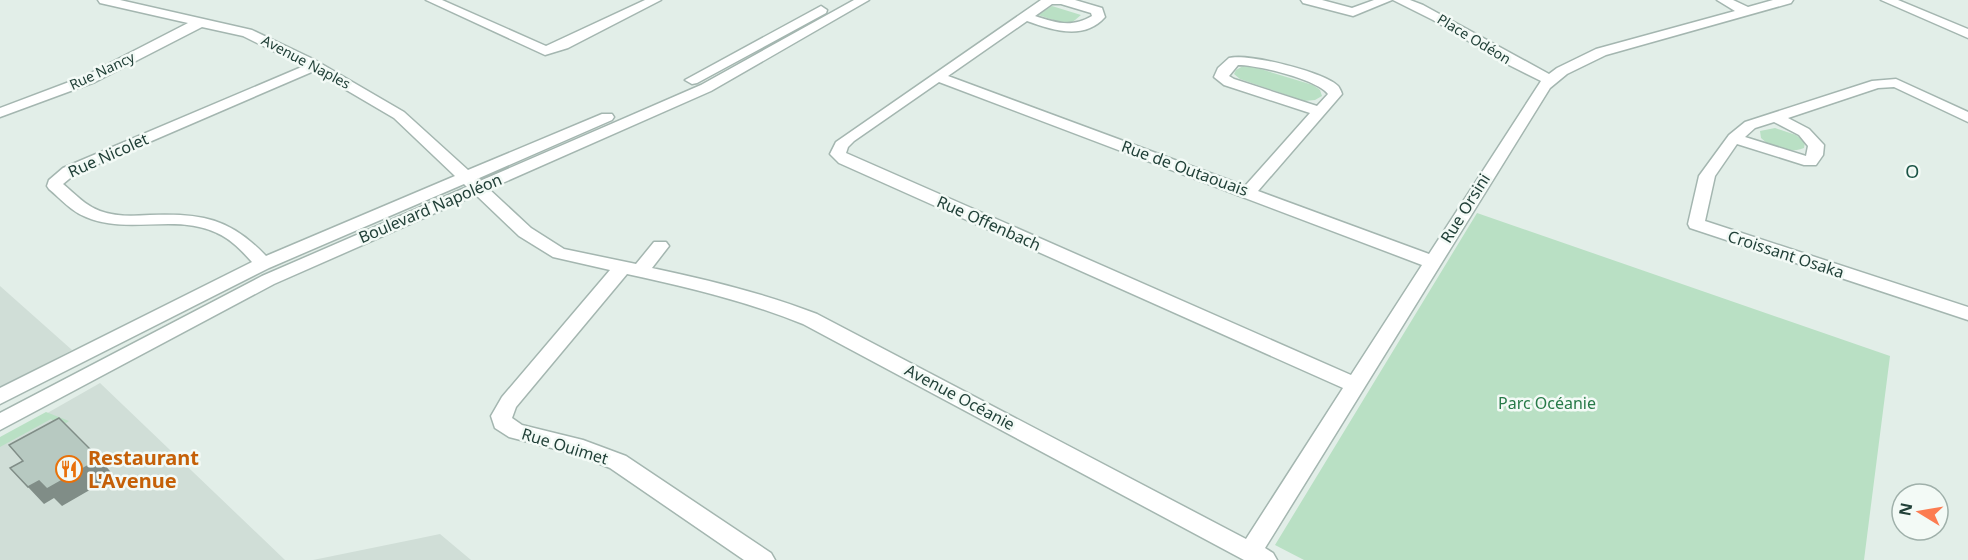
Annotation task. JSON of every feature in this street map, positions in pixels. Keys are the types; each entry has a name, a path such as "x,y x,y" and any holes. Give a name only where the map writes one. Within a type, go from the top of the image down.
{"street":[{"name":"Avenue Naples","path":"104,0 255,36 315,66 390,109 471,182"},
{"path":"432,0 545,51 563,45 655,0"},
{"name":"Boulevard Napoléon","path":"0,423 276,276 471,182 697,78 838,0"},
{"name":"Boulevard Napoléon","path":"0,396 263,264 726,78 863,0"},
{"path":"1307,0 1353,12 1386,0"},
{"name":"Place Odéon","path":"1399,0 1438,18 1507,59 1550,80"},
{"path":"1723,0 1746,11"},
{"name":"Rue Orsini","path":"1258,556 1356,385 1533,100 1550,80 1574,64 1601,52 1786,0"},
{"path":"1887,0 1968,34"},
{"name":"Rue Offenbach","path":"1026,17 849,138 841,145 838,154 845,160 1356,385"},
{"name":"Rue Nancy","path":"0,113 90,79 201,22"},
{"path":"1249,192 1335,94 1332,88 1320,82 1245,60 1234,61 1221,77 1229,82 1319,111"},
{"name":"Rue Nicolet","path":"263,264 235,237 219,227 186,221 137,221 101,217 85,210 55,186 55,183 69,171 315,66"},
{"name":"Rue de Outaouais","path":"938,76 1432,262"},
{"name":"Croissant Osaka","path":"1968,118 1896,83 1877,84 1750,125 1734,138 1707,176 1696,224 1968,314"},
{"path":"1734,138 1810,162 1815,155 1816,145 1804,132 1775,117"},
{"name":"Avenue Océanie","path":"471,182 525,232 549,248 570,256 742,294 828,327 1258,556"},
{"path":"631,269 660,246"},
{"name":"Rue Ouimet","path":"631,269 509,402 501,416 502,422 516,431 583,448 618,462 763,560"},
{"path":"44,374 62,389"}],"shaded area":[{"path":"0,286 72,350 0,388"},
{"path":"100,383 285,560 0,560 0,440"},
{"path":"440,534 471,560 313,560 411,540"}],"green space":[{"path":"1052,6 1081,15 1069,25 1038,15"},
{"path":"1243,66 1254,67 1313,85 1320,90 1322,96 1315,100 1304,101 1240,79 1234,74"},
{"path":"1775,128 1796,135 1805,142 1804,148 1781,149 1761,138 1760,131"},
{"name":"Parc Océanie","path":"1477,213 1890,356 1864,560 1304,560 1275,545"},
{"path":"46,412 69,421 60,427 51,419 0,447 0,437"}],"building":[{"path":"59,418 100,459 47,489 39,481 28,487 10,468 23,461 9,445"}],"place":[{"name":"Restaurant L'Avenue","path":"69,469"}],"district":[{"name":"O","path":"1913,172"}]}
